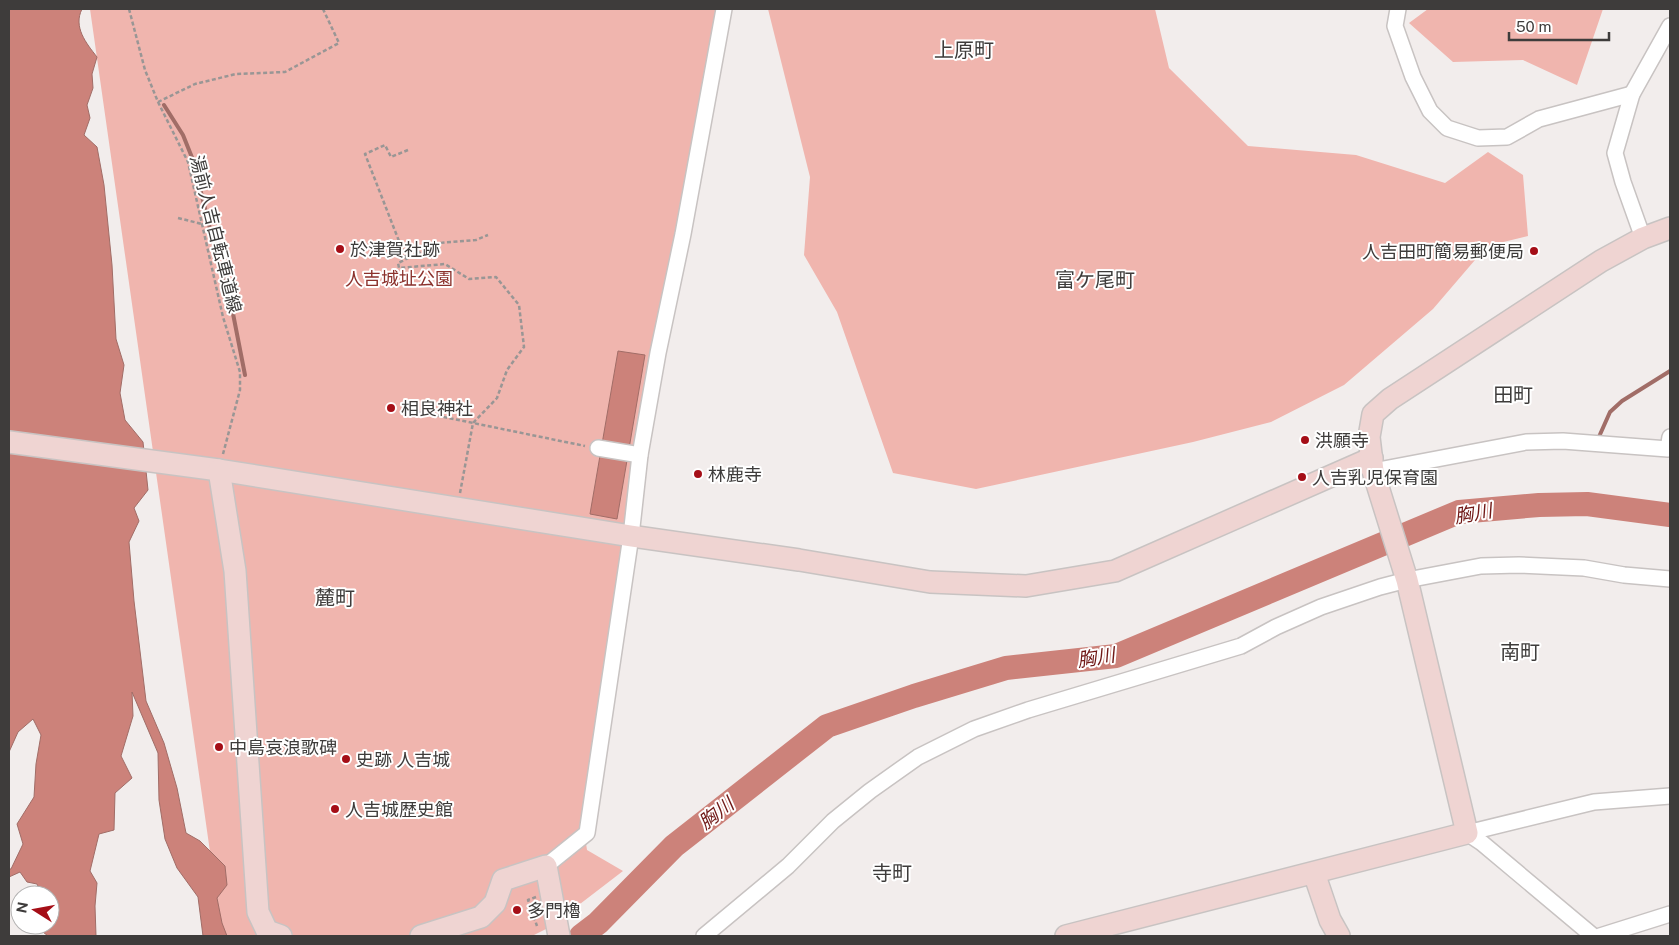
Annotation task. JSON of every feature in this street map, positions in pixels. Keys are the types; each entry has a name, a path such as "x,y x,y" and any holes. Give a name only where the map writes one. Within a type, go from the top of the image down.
{"street":[{"path":"422,936 481,917 495,903 503,880 546,866 586,833 631,536 635,454 684,234 724,9"},
{"path":"1398,9 1395,26 1413,77 1430,111 1447,128 1478,138 1508,137 1539,119 1632,94"},
{"path":"1643,238 1615,153 1632,94 1670,26"},
{"path":"1593,936 1482,843 1467,833 1405,574 1372,465 1369,437 1373,414 1390,399 1601,262 1643,238 1670,228"},
{"path":"9,442 219,470 930,582 1026,586 1116,571 1372,465 1526,442 1563,441 1668,449 1670,437"},
{"path":"598,448 635,454"},
{"path":"219,470 235,571 258,912 267,931 281,936"},
{"path":"704,936 788,866 834,821 870,791 918,757 974,729 1028,710 1241,646 1276,627 1321,607 1380,586 1405,574 1481,566 1520,565 1584,568 1624,575 1670,579"},
{"path":"1066,936 1594,802 1670,796"},
{"path":"546,866 547,892 559,936"},
{"path":"1314,873 1330,920 1340,936"},
{"path":"1600,936 1670,914"}],"path":[{"name":"湯前人吉自転車道線","path":"129,9 145,70 158,102 188,162 223,317 240,372 240,390 219,470"},
{"path":"158,102 195,84 236,74 285,72 339,43 323,9"},
{"path":"406,259 365,154 385,145 391,157 408,150"},
{"path":"178,218 202,224"},
{"path":"461,488 473,423 497,398 507,370 524,348 519,305 496,277 469,279 445,264 399,268 398,263 439,243 476,240 488,235"},
{"path":"405,409 598,448"},
{"path":"537,926 528,900 547,892"}],"green space":[{"name":"人吉城址公園","path":"90,9 717,9 584,830 587,850 623,871 550,927 532,936 222,936"},
{"path":"768,9 1155,9 1169,68 1248,146 1356,155 1445,183 1488,152 1523,175 1528,236 1487,246 1433,309 1344,385 1271,422 1193,442 976,489 893,473 837,312 804,255 810,177"},
{"path":"1428,9 1603,9 1577,85 1523,60 1453,62 1409,23"}],"shaded area":[{"path":"9,9 82,9 79,22 80,28 85,40 97,57 92,74 93,88 87,105 90,118 84,135 97,147 104,185 112,265 116,339 124,365 120,393 125,420 143,442 148,490 134,508 139,521 129,542 146,701 164,743 177,788 186,833 200,841 225,866 227,885 217,898 222,923 227,936 203,936 198,897 177,868 165,839 159,800 158,753 132,692 133,716 121,756 132,778 115,793 114,830 99,834 90,871 97,883 95,906 96,936 48,936 47,935 60,935 60,885 37,885 27,882 20,872 9,877 9,869 11,869 23,844 17,824 34,797 36,764 41,735 33,719 18,732 9,752"},
{"path":"618,351 645,355 617,519 590,514"}],"waterway":[{"path":"164,105 183,135 193,160 220,269 228,288 245,375"},
{"path":"1598,439 1610,412 1622,401 1670,371"},
{"name":"胸川","path":"581,936 598,923 674,846 827,726 914,696 1006,668 1116,656 1459,512 1539,505 1587,504 1670,515"}],"place":[{"name":"於津賀社跡","path":"340,249"},
{"name":"人吉田町簡易郵便局","path":"1534,251"},
{"name":"相良神社","path":"391,408"},
{"name":"洪願寺","path":"1305,440"},
{"name":"林鹿寺","path":"698,474"},
{"name":"人吉乳児保育園","path":"1302,477"},
{"name":"中島哀浪歌碑","path":"219,747"},
{"name":"史跡 人吉城","path":"346,759"},
{"name":"人吉城歴史館","path":"335,809"},
{"name":"多門櫓","path":"517,910"}],"district":[{"name":"上原町","path":"964,50"},
{"name":"富ケ尾町","path":"1095,280"},
{"name":"田町","path":"1513,395"},
{"name":"麓町","path":"335,598"},
{"name":"南町","path":"1520,652"},
{"name":"寺町","path":"892,873"}]}
